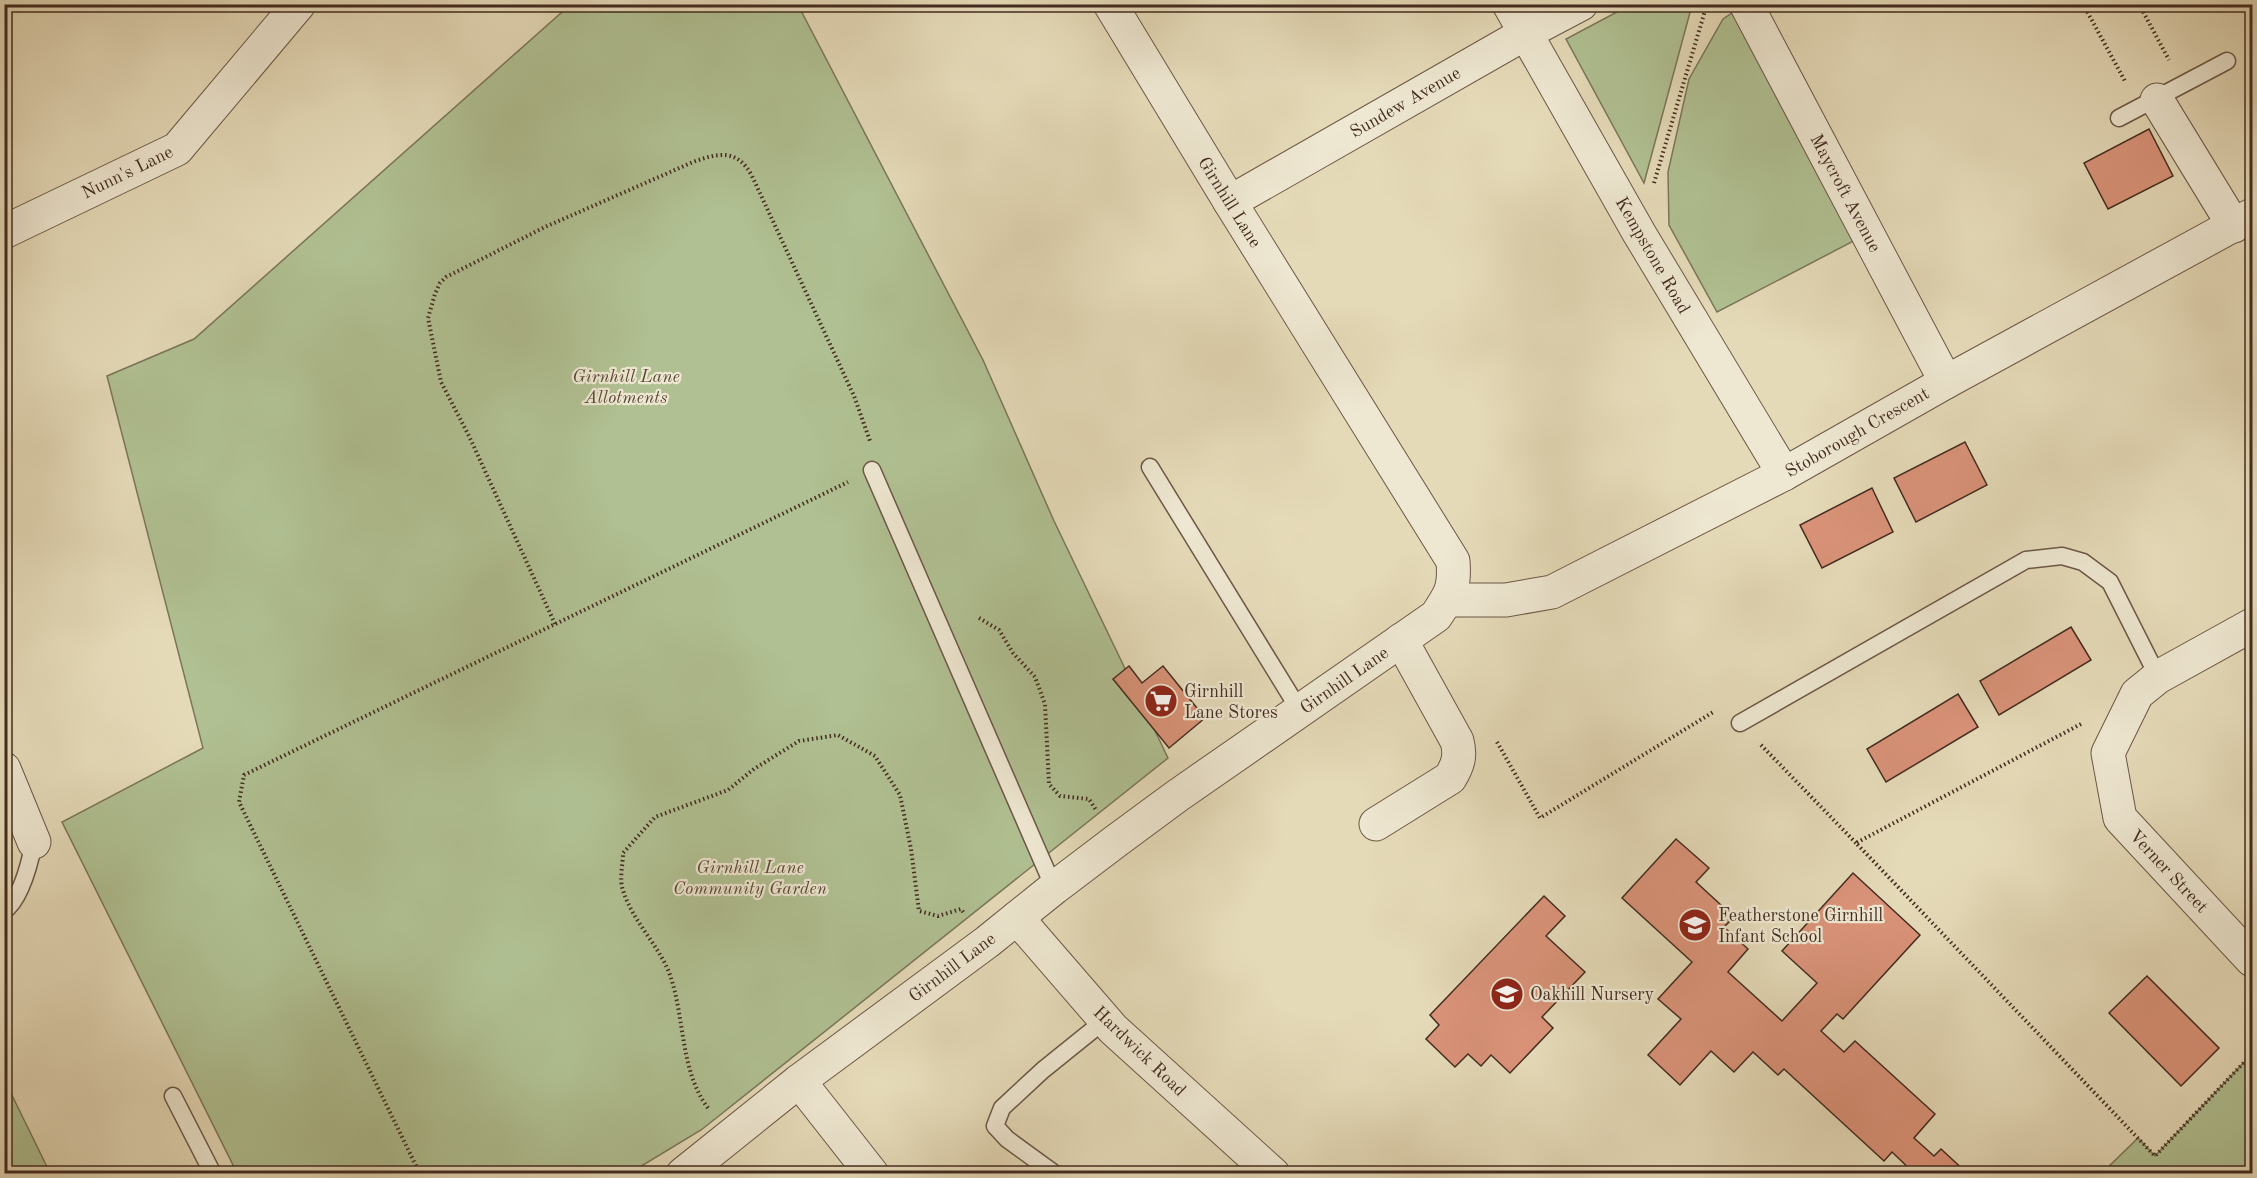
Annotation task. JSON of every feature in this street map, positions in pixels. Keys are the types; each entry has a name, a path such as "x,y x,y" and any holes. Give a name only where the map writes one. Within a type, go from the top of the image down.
{"street":[{"name":"Girnhill Lane","path":"683,1173 799,1081 987,942 1053,888 1116,841 1436,616 1447,600 1455,581 1453,561 1110,4"},
{"name":"Kempstone Road","path":"1509,4 1639,233 1784,474"},
{"name":"Sundew Avenue","path":"1230,202 1581,4"},
{"name":"Maycroft Avenue","path":"1746,4 1946,382"},
{"name":"Nunn's Lane","path":"4,232 177,149 292,7"},
{"path":"2157,100 2243,221"},
{"name":"Stoborough Crescent","path":"1447,600 1506,600 1552,592 1784,474 1946,382 2243,221"},
{"name":"Verner Street","path":"2253,626 2158,677 2137,694 2108,753 2120,818 2253,960"},
{"path":"1376,824 1450,778 1461,754 1457,741 1401,640"},
{"path":"4,769 34,842"},
{"name":"Hardwick Road","path":"1017,918 1105,1020 1273,1173"},
{"path":"799,1081 872,1173"}],"lane":[{"path":"2119,118 2157,100 2227,61"},
{"path":"1150,467 1300,711"},
{"path":"872,470 1053,888"},
{"path":"1740,723 2026,560 2062,556 2083,562 2110,582 2158,677"},
{"path":"4,911 11,906 29,866 34,842"},
{"path":"1055,1173 1008,1140 995,1126 1002,1108 1043,1070 1105,1020"},
{"path":"173,1096 213,1173"}],"path":[{"path":"1639,233 1707,4"},
{"path":"2083,4 2127,85"},
{"path":"2139,4 2170,62"},
{"path":"420,1173 239,802 244,775 555,624 872,470 870,441 854,396 752,176 746,165 731,156 712,155 544,227 446,277 435,294 428,318 441,382 469,436 555,624"},
{"path":"979,618 999,630 1013,653 1035,677 1045,704 1049,784 1060,796 1089,799 1116,841"},
{"path":"1493,735 1540,818 1724,706 2155,1156 2253,1054"},
{"path":"1856,843 2085,722"},
{"path":"729,1138 698,1095 690,1070 681,1014 669,973 622,888 623,853 655,817 728,790 799,741 838,735 875,756 900,795 911,849 919,911 938,916 961,909 987,942"}],"green space":[{"name":"Girnhill Lane Allotments","path":"570,5 798,5 983,360 1054,521 1168,758 701,1130 630,1173 237,1173 62,822 203,748 107,376 194,339"},
{"path":"1630,5 1692,5 1644,183 1566,39"},
{"path":"1744,5 1867,234 1717,312 1669,225 1668,172 1689,79 1723,19"},
{"path":"2252,1054 2252,1173 2102,1173 2138,1138 2155,1156"},
{"path":"5,1081 50,1173 12,1173 5,1157"}],"building":[{"path":"2149,129 2173,176 2108,209 2084,163"},
{"path":"1965,442 1987,485 1916,522 1894,478"},
{"path":"1872,488 1893,532 1822,568 1800,525"},
{"path":"2071,627 2091,660 1999,715 1980,681"},
{"name":"Girnhill Lane Stores","path":"1129,666 1142,683 1163,666 1205,718 1169,748 1113,679"},
{"path":"1958,694 1978,727 1886,782 1867,749"},
{"path":"1676,839 1709,868 1696,882 1734,917 1724,927 1748,949 1728,972 1782,1021 1817,983 1782,951 1853,873 1920,935 1843,1019 1837,1014 1821,1031 1844,1052 1855,1041 1935,1114 1914,1138 1934,1156 1941,1149 1968,1174 1915,1174 1892,1152 1884,1161 1784,1069 1778,1075 1753,1052 1734,1072 1711,1051 1680,1085 1648,1055 1681,1019 1658,999 1692,962 1622,898"},
{"name":"Oakhill Nursery","path":"1544,896 1565,916 1546,936 1585,972 1542,1017 1553,1028 1510,1073 1491,1055 1481,1066 1468,1054 1455,1067 1426,1039 1439,1025 1430,1015"},
{"path":"2147,976 2219,1048 2181,1086 2109,1013"}],"place":[{"name":"Girnhill Lane Stores","path":"1161,701"},
{"name":"Featherstone Girnhill Infant School","path":"1695,925"},
{"name":"Oakhill Nursery","path":"1507,994"}],"park label":[{"name":"Girnhill Lane Community Garden","path":"750,877"}]}
